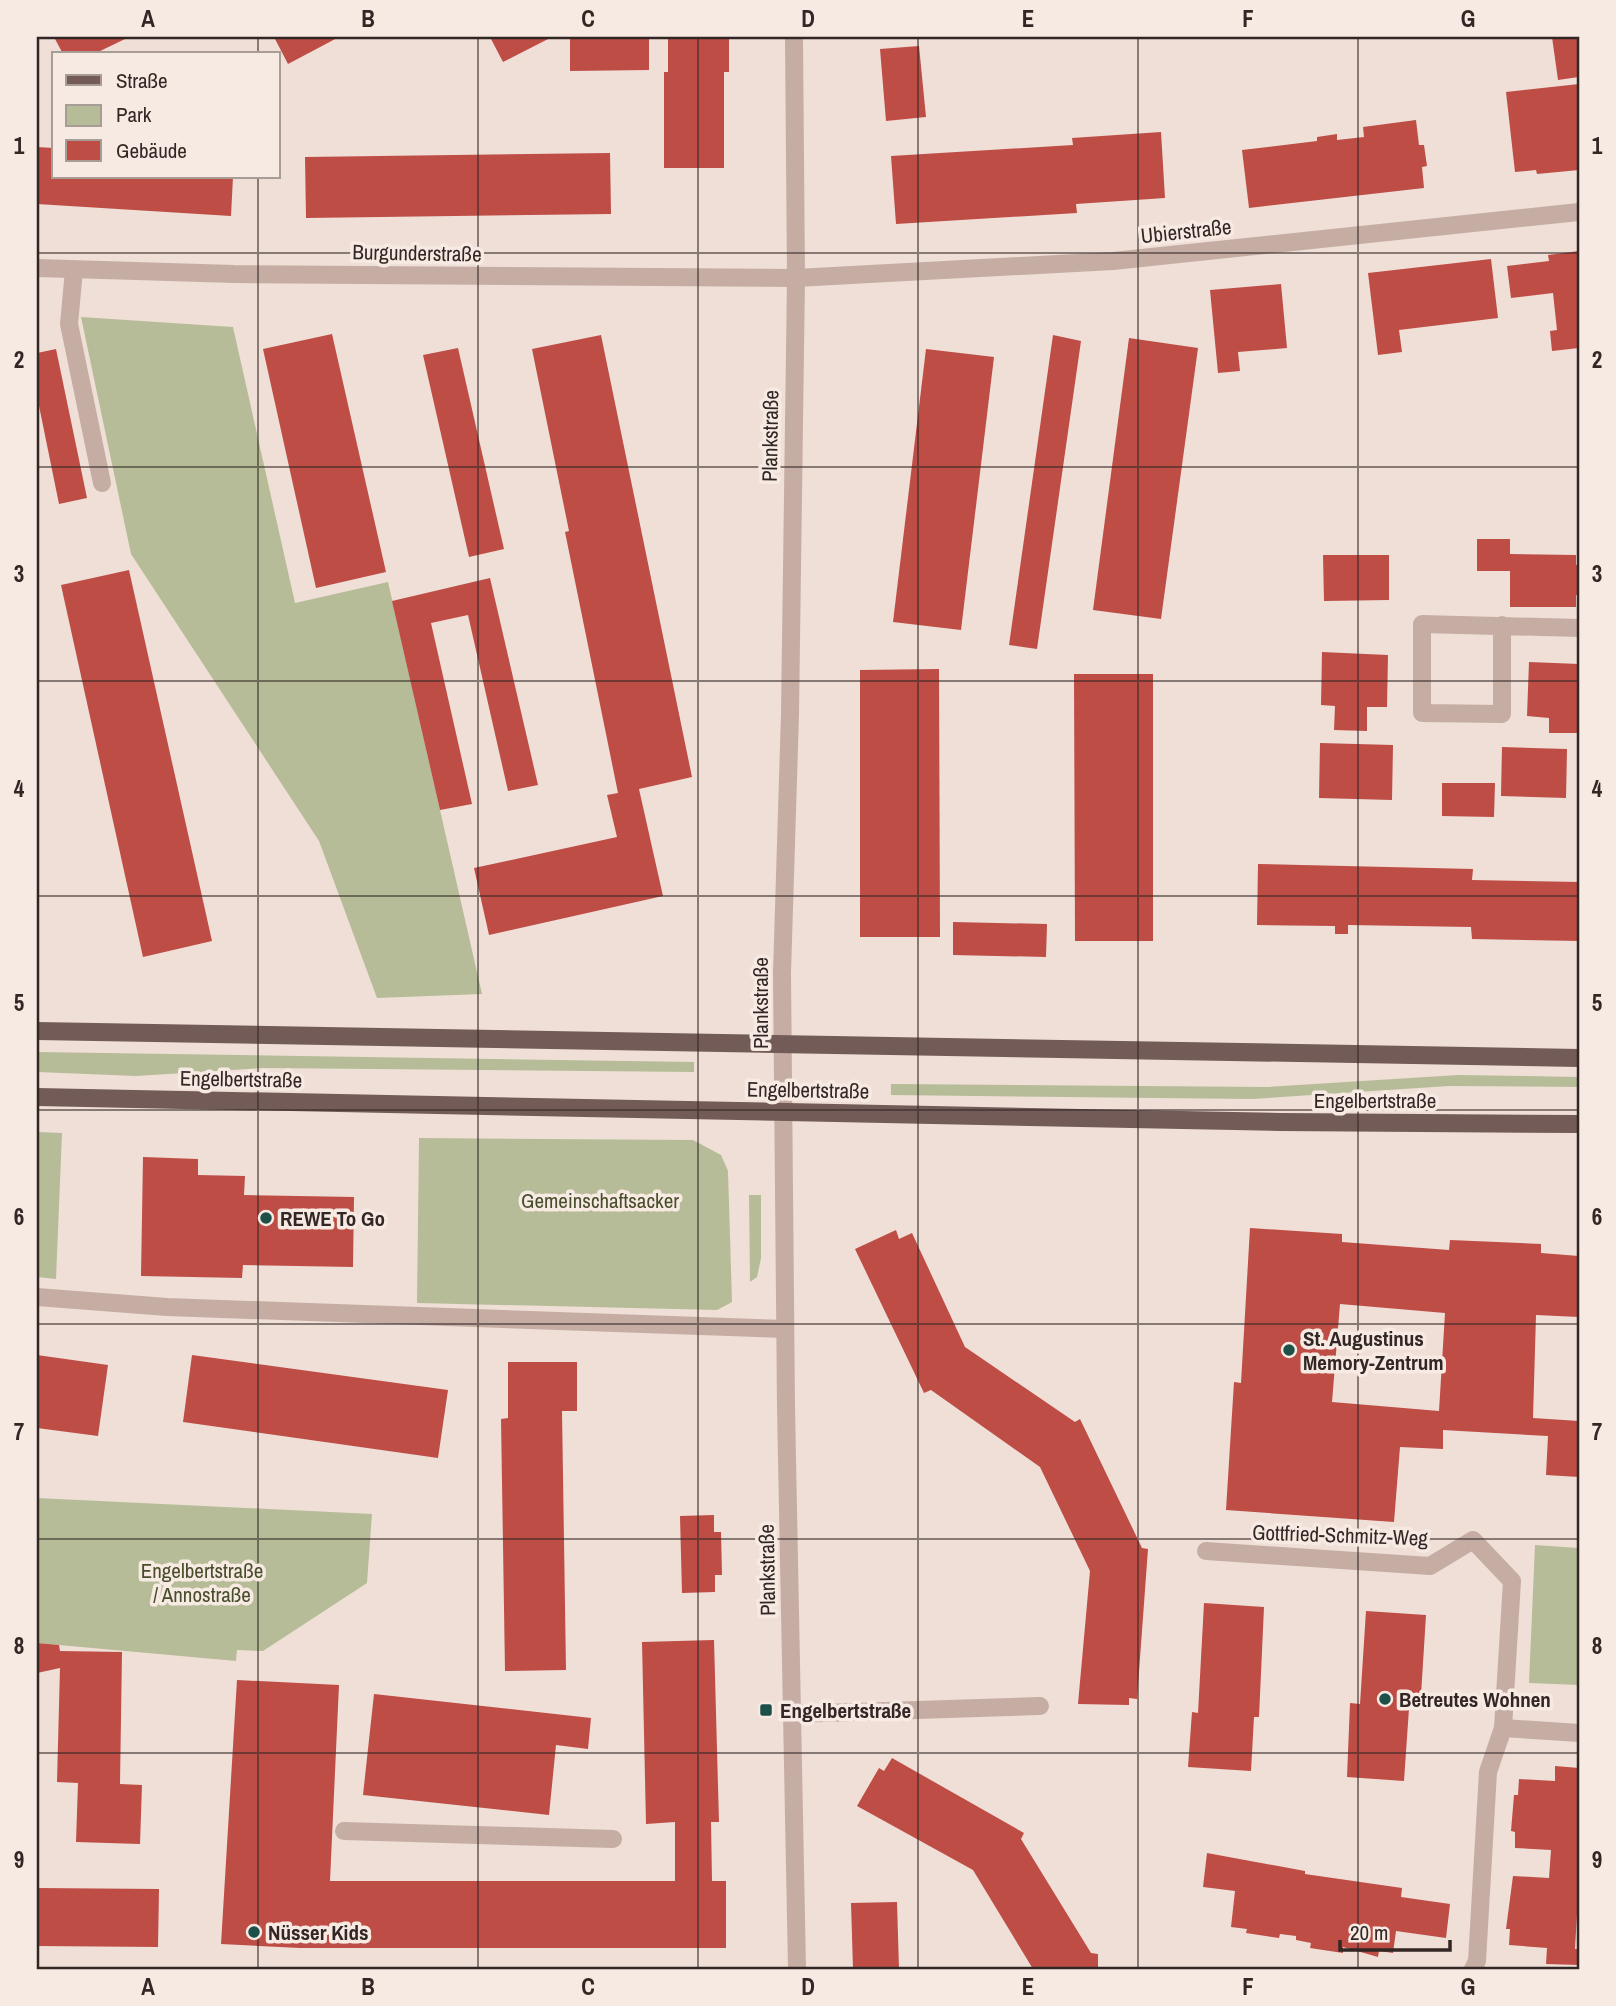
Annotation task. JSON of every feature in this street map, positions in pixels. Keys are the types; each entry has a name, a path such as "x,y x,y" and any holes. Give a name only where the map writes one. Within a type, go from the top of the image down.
{"main road":[{"path":"37,1031 1579,1058"},
{"name":"Engelbertstraße","path":"37,1097 784,1113 1579,1124"}],"street":[{"name":"Plankstraße","path":"794,37 796,278 782,1043 797,1969"},
{"name":"Ubierstraße","path":"796,278 1113,261 1579,212"},
{"name":"Burgunderstraße","path":"37,268 234,274 796,278"},
{"path":"74,270 69,324 102,483"},
{"path":"1502,625 1502,714 1422,713 1422,624 1502,625 1579,628"},
{"path":"37,1297 167,1307 785,1329"},
{"name":"Gottfried-Schmitz-Weg","path":"1206,1551 1430,1566 1473,1540 1512,1581 1503,1728 1488,1772 1477,1961 1473,1969"},
{"path":"793,1714 1040,1706"},
{"path":"1503,1728 1579,1733"},
{"path":"344,1831 613,1839"}],"green space":[{"path":"81,317 233,327 295,603 388,582 482,994 377,998 319,841 131,554"},
{"path":"37,1052 694,1062 694,1072 263,1068 136,1076 37,1072"},
{"path":"1458,1075 1579,1077 1579,1087 1449,1086 1252,1099 891,1095 891,1084 1266,1087"},
{"path":"37,1132 62,1133 56,1279 37,1277"},
{"name":"Gemeinschaftsacker","path":"419,1138 693,1140 721,1155 728,1171 732,1302 717,1310 417,1303"},
{"path":"749,1195 761,1195 761,1258 757,1277 750,1282"},
{"name":"Engelbertstraße / Annostraße","path":"37,1498 372,1514 367,1583 263,1651 237,1650 236,1661 37,1643"},
{"path":"1535,1545 1579,1548 1579,1685 1529,1683"}],"building":[{"path":"54,37 125,39 98,52 62,52"},
{"path":"274,37 339,37 288,64"},
{"path":"490,37 552,37 503,62"},
{"path":"668,37 729,37 729,72 724,72 724,168 664,168 664,72 668,72"},
{"path":"1552,37 1579,37 1579,77 1558,80"},
{"path":"570,38 649,38 649,70 570,71"},
{"path":"919,46 926,117 886,121 880,49"},
{"path":"1579,84 1579,170 1537,174 1536,170 1515,172 1506,92"},
{"path":"1416,120 1419,145 1424,145 1427,166 1422,167 1424,188 1249,208 1242,150 1317,141 1317,137 1337,134 1337,140 1364,137 1363,127"},
{"path":"1161,132 1165,198 1076,204 1077,213 896,224 891,156 1073,145 1072,138"},
{"path":"37,147 52,148 52,178 233,178 231,216 37,204"},
{"path":"610,153 611,214 306,218 305,157"},
{"path":"1579,251 1579,348 1552,351 1550,331 1557,330 1553,293 1511,298 1507,266 1549,261 1548,255"},
{"path":"1491,259 1498,318 1399,330 1402,352 1378,355 1368,273"},
{"path":"1281,284 1287,348 1238,352 1240,371 1218,373 1210,290"},
{"path":"332,334 386,572 316,588 263,349"},
{"path":"601,335 692,777 639,789 663,896 489,935 474,868 617,837 607,795 618,793 565,532 569,531 532,349"},
{"path":"1053,335 1081,341 1037,649 1009,645"},
{"path":"1129,338 1198,348 1161,619 1093,610"},
{"path":"458,348 504,549 469,557 423,355"},
{"path":"56,349 87,498 59,504 37,396 37,353"},
{"path":"926,349 994,357 961,630 893,622"},
{"path":"1477,539 1510,539 1510,554 1576,555 1576,565 1579,565 1579,595 1576,595 1576,607 1510,607 1510,571 1477,571"},
{"path":"1323,555 1389,555 1389,600 1324,601"},
{"path":"129,570 212,941 143,957 61,585"},
{"path":"490,578 538,785 508,791 468,615 431,623 472,804 440,810 392,601"},
{"path":"1322,652 1388,655 1387,707 1367,707 1367,731 1334,730 1335,706 1321,705"},
{"path":"1529,662 1579,664 1579,733 1549,733 1549,718 1527,716"},
{"path":"939,669 940,937 860,937 860,670"},
{"path":"1074,674 1153,674 1153,941 1075,941"},
{"path":"1320,743 1393,745 1392,800 1319,798"},
{"path":"1502,747 1567,749 1566,798 1501,796"},
{"path":"1442,783 1495,783 1494,817 1442,816"},
{"path":"1258,864 1473,869 1472,880 1579,882 1579,941 1472,939 1471,927 1348,925 1348,934 1335,934 1335,926 1257,925"},
{"path":"953,922 1047,924 1046,957 953,955"},
{"path":"143,1157 198,1159 198,1175 245,1176 244,1195 354,1197 353,1267 243,1265 242,1278 141,1276"},
{"name":"St. Augustinus Memory-Zentrum","path":"1250,1228 1342,1234 1342,1242 1449,1250 1450,1240 1541,1244 1541,1253 1579,1256 1579,1317 1536,1315 1533,1418 1579,1421 1579,1477 1546,1475 1548,1436 1443,1430 1443,1449 1400,1447 1394,1522 1226,1510 1234,1382 1241,1383","holes":["1340,1304 1445,1313 1439,1411 1332,1402"]},
{"path":"896,1230 899,1239 912,1233 965,1347 1075,1422 1080,1419 1142,1548 1148,1549 1137,1699 1129,1698 1129,1705 1078,1704 1090,1571 1040,1467 931,1390 924,1393 855,1249"},
{"path":"37,1355 108,1365 98,1436 37,1428"},
{"path":"192,1355 448,1390 438,1458 183,1422"},
{"path":"508,1362 577,1362 577,1411 562,1411 566,1670 505,1671 501,1419 508,1418"},
{"path":"714,1515 714,1532 721,1532 722,1575 715,1575 715,1592 682,1593 680,1516"},
{"path":"1204,1603 1264,1607 1259,1717 1254,1717 1251,1771 1188,1767 1192,1712 1198,1713"},
{"name":"Betreutes Wohnen","path":"1366,1611 1426,1615 1421,1695 1410,1694 1404,1781 1347,1777 1350,1703 1360,1704"},
{"path":"714,1640 719,1822 711,1822 712,1881 726,1881 726,1948 300,1948 221,1944 237,1680 339,1685 330,1881 675,1881 675,1822 646,1824 642,1642"},
{"path":"37,1643 59,1645 60,1651 122,1652 120,1784 142,1785 140,1844 76,1842 78,1783 57,1782 60,1668 37,1673"},
{"path":"374,1694 591,1718 588,1749 556,1745 549,1815 363,1795"},
{"path":"892,1758 1024,1833 1021,1839 1091,1953 1098,1954 1098,1969 1033,1969 973,1870 857,1806 879,1768 884,1771"},
{"path":"1555,1766 1579,1768 1579,1880 1575,1949 1579,1949 1579,1965 1546,1964 1547,1948 1509,1945 1510,1929 1506,1929 1513,1876 1549,1878 1551,1850 1515,1848 1515,1832 1511,1831 1514,1795 1518,1795 1519,1779 1555,1781"},
{"path":"1207,1853 1305,1871 1305,1874 1402,1888 1401,1897 1450,1904 1446,1938 1396,1931 1393,1953 1379,1951 1378,1957 1343,1947 1343,1953 1310,1948 1311,1943 1296,1940 1296,1936 1280,1934 1279,1938 1246,1933 1247,1929 1231,1927 1235,1891 1203,1887"},
{"path":"37,1888 159,1889 158,1947 37,1946"},
{"path":"897,1902 899,1969 853,1969 851,1903"}],"place":[{"name":"REWE To Go","path":"266,1218"},
{"name":"St. Augustinus Memory-Zentrum","path":"1289,1350"},
{"name":"Betreutes Wohnen","path":"1385,1699"},
{"name":"Engelbertstraße","path":"766,1710"},
{"name":"Nüsser Kids","path":"254,1932"}]}
